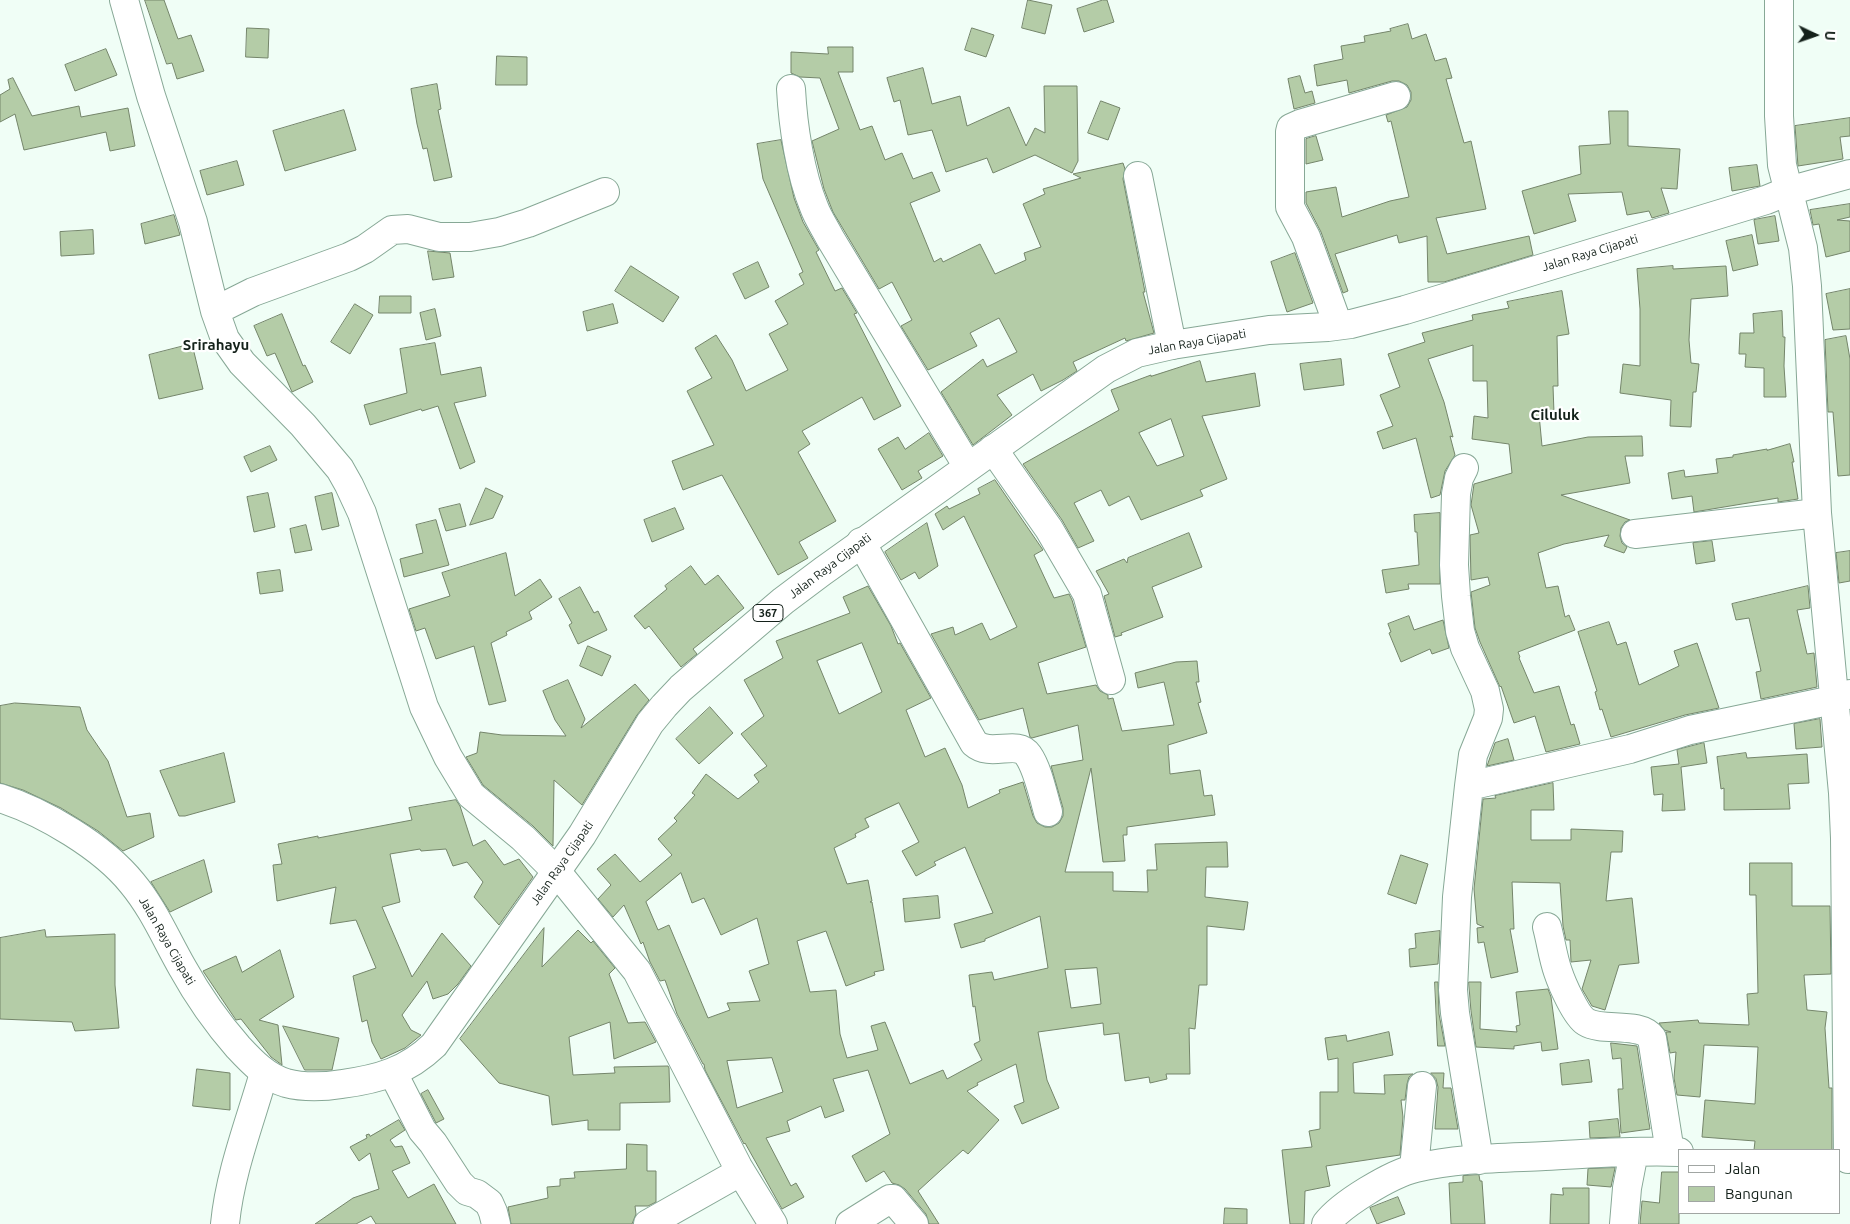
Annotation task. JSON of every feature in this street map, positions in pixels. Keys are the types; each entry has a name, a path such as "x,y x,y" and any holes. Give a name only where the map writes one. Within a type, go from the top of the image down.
{"street":[{"path":"124,0 150,96 193,222 215,311 225,339 242,363 303,425 340,469 349,485 362,514 424,707 448,757 472,794 523,838 556,871 637,971 740,1172 773,1224"},
{"path":"1779,0 1779,116 1782,165 1799,226 1803,248 1807,286 1817,513 1842,697 1845,838 1846,1159"},
{"path":"791,89 792,120 806,183 814,208 830,238 968,467"},
{"path":"1338,326 1306,237 1290,207 1290,132 1292,128 1300,124 1396,96"},
{"name":"Jalan Raya Cijapati","path":"0,798 38,815 76,836 108,857 132,882 152,911 182,968 216,1021 264,1073 285,1082 321,1087 393,1073 409,1065 434,1045 582,835 650,723 681,688 783,601 861,542 1106,369 1137,353 1172,345 1269,330 1338,326 1405,310 1766,200 1788,191 1850,174"},
{"path":"1138,176 1172,345"},
{"path":"215,311 253,292 349,257 365,249 392,230 408,228 438,237 470,237 499,232 528,223 605,192"},
{"path":"993,449 1049,529 1087,594 1111,680"},
{"path":"1464,468 1459,478 1456,494 1454,566 1456,596 1460,631 1465,648 1485,691 1489,709 1488,718 1473,755 1469,786 1457,897 1453,995 1479,1160"},
{"path":"1635,534 1817,513"},
{"path":"861,542 974,743 979,748 984,749 1016,747 1024,751 1033,764 1048,812"},
{"path":"1469,786 1630,749 1690,730 1842,697"},
{"path":"1326,1224 1331,1217 1370,1188 1414,1168 1460,1161 1634,1152 1674,1152 1652,1038 1648,1033 1640,1030 1590,1024 1579,1015 1558,972 1547,927"},
{"path":"225,1224 242,1144 264,1073"},
{"path":"393,1073 422,1130 433,1143 459,1183 467,1191 477,1194 489,1203 496,1224"},
{"path":"1414,1168 1422,1086"},
{"path":"1624,1224 1627,1188 1634,1152"},
{"path":"648,1224 740,1172"},
{"path":"850,1224 890,1199 893,1199 914,1224"}],"building":[{"path":"145,0 164,0 178,39 191,35 204,71 177,79 172,63 167,64"},
{"path":"1028,0 1052,5 1045,34 1022,28"},
{"path":"1107,0 1114,22 1084,32 1077,9"},
{"path":"1408,24 1412,39 1426,34 1435,61 1446,58 1452,78 1446,79 1464,143 1471,141 1486,209 1436,218 1447,254 1529,236 1533,255 1444,282 1428,282 1427,236 1399,243 1397,235 1335,254 1348,291 1343,293 1321,232 1306,203 1306,192 1336,187 1342,217 1390,201 1409,197 1391,121 1388,122 1386,115 1407,107 1411,100 1411,92 1407,85 1399,81 1392,81 1349,93 1347,80 1317,86 1314,65 1343,59 1341,46 1365,42 1364,36 1391,31 1390,29"},
{"path":"247,28 269,29 268,58 246,57"},
{"path":"972,28 994,35 986,57 965,50"},
{"path":"828,47 853,47 853,72 838,72 860,130 872,126 885,160 902,153 913,179 932,172 940,191 910,203 934,262 941,258 943,262 980,244 995,274 1026,260 1024,253 1041,247 1023,204 1045,194 1043,189 1081,178 1073,174 1123,163 1125,169 1123,179 1145,292 1143,292 1154,333 1126,341 1125,338 1073,362 1077,371 1041,391 1033,374 997,395 1012,415 973,445 941,392 983,359 987,367 1017,352 999,318 970,333 977,346 928,370 901,326 912,320 892,282 879,289 833,212 824,189 812,141 839,129 820,78 800,77 791,73 791,52 828,54"},
{"path":"106,49 117,75 75,91 65,65"},
{"path":"497,56 527,57 527,85 496,85"},
{"path":"923,68 932,104 960,96 967,126 1009,107 1026,146 1035,128 1045,133 1044,86 1077,86 1078,161 1072,173 1035,155 993,173 987,158 946,172 932,130 908,135 900,100 894,102 887,78"},
{"path":"1300,76 1305,93 1312,91 1315,103 1294,109 1288,79"},
{"path":"13,78 32,116 79,106 81,117 128,108 135,146 110,151 106,132 24,150 15,114 0,122 0,95 10,89 8,80"},
{"path":"437,84 441,109 438,110 452,177 434,181 427,148 423,149 411,89"},
{"path":"1101,101 1120,108 1108,140 1088,133"},
{"path":"344,110 356,150 285,171 273,131"},
{"path":"1609,111 1628,111 1628,146 1680,149 1677,189 1661,188 1669,213 1652,218 1649,211 1627,215 1622,192 1568,194 1576,221 1534,234 1522,191 1581,174 1579,146 1610,144"},
{"path":"1850,118 1850,136 1840,137 1843,159 1798,166 1795,126"},
{"path":"1316,136 1323,160 1306,164 1306,139"},
{"path":"781,140 794,198 803,222 819,250 816,252 835,291 842,288 857,313 854,314 901,406 874,420 862,397 802,431 810,444 798,452 836,521 799,542 808,558 778,575 722,475 683,490 672,461 714,445 687,391 712,378 695,348 716,335 732,360 746,391 788,370 769,334 788,324 775,301 804,284 799,274 803,272 763,179 757,144"},
{"path":"237,161 244,185 207,195 200,171"},
{"path":"1757,165 1760,186 1732,191 1729,168"},
{"path":"1850,204 1850,217 1837,220 1850,221 1850,251 1826,257 1819,224 1813,225 1810,210"},
{"path":"174,215 180,235 145,244 141,224"},
{"path":"1775,216 1779,241 1758,244 1754,220"},
{"path":"93,230 94,254 61,256 60,232"},
{"path":"1752,235 1758,265 1733,271 1726,241"},
{"path":"428,251 450,253 454,277 433,280"},
{"path":"1295,253 1313,303 1287,312 1271,262"},
{"path":"758,262 769,287 745,299 733,274"},
{"path":"631,266 679,297 663,322 615,291"},
{"path":"1673,266 1673,269 1726,266 1728,296 1691,299 1689,340 1691,363 1699,364 1696,392 1693,392 1691,427 1670,426 1671,400 1620,393 1623,364 1640,366 1640,309 1637,269"},
{"path":"1850,289 1850,329 1833,330 1826,294"},
{"path":"1562,291 1569,334 1557,336 1558,386 1553,386 1554,413 1539,414 1542,446 1588,437 1642,436 1643,456 1625,456 1630,483 1561,495 1630,520 1625,522 1621,528 1620,536 1622,543 1627,547 1624,553 1604,546 1609,535 1564,544 1538,553 1546,588 1558,586 1565,617 1569,615 1575,630 1518,652 1519,658 1534,693 1559,686 1571,725 1574,724 1580,744 1546,752 1535,716 1514,723 1501,686 1475,628 1471,592 1490,585 1488,577 1471,580 1470,535 1479,533 1471,505 1474,484 1512,473 1509,444 1472,439 1474,416 1488,418 1487,381 1473,381 1473,345 1428,359 1444,402 1453,437 1450,436 1455,455 1445,471 1440,495 1431,498 1416,438 1383,449 1377,432 1393,426 1380,395 1400,387 1388,354 1425,342 1422,333 1473,320 1472,315 1509,308 1507,302"},
{"path":"380,296 411,296 411,313 379,313"},
{"path":"355,304 373,315 350,354 331,342"},
{"path":"613,304 618,323 587,331 583,312"},
{"path":"435,309 441,336 426,340 420,313"},
{"path":"1782,311 1783,337 1785,337 1786,397 1764,397 1764,368 1745,367 1746,354 1739,354 1740,333 1754,333 1753,314"},
{"path":"282,314 303,366 305,365 313,382 292,392 275,353 267,356 254,326"},
{"path":"1846,336 1850,359 1850,475 1838,476 1833,412 1828,412 1825,340"},
{"path":"435,343 441,375 481,367 486,396 454,403 475,462 460,469 438,406 422,411 421,409 370,425 364,405 407,393 400,349"},
{"path":"192,344 203,389 159,399 149,355"},
{"path":"1341,359 1344,385 1304,390 1300,364"},
{"path":"1200,361 1206,382 1255,373 1260,406 1202,416 1227,479 1200,490 1203,496 1141,520 1129,496 1109,506 1101,490 1074,503 1094,541 1078,548 1062,520 1023,464 1119,410 1111,390","holes":["1171,419 1184,456 1157,466 1139,433"]},
{"path":"929,433 943,456 918,471 922,478 902,490 878,449 898,437 905,449"},
{"path":"1790,444 1798,499 1778,502 1778,498 1694,512 1692,496 1672,499 1668,473 1684,470 1685,477 1718,473 1716,459"},
{"path":"270,446 277,460 251,472 244,457"},
{"path":"995,480 1043,550 1034,555 1054,598 1069,594 1072,600 1086,647 1038,663 1047,694 1096,685 1100,691 1108,695 1108,699 1113,698 1122,731 1174,725 1164,682 1138,688 1135,673 1176,662 1197,661 1199,682 1196,682 1201,702 1198,703 1207,733 1168,745 1170,774 1200,770 1204,796 1212,795 1215,815 1127,827 1127,835 1123,835 1125,861 1103,862 1091,768 1065,872 1113,872 1113,891 1148,892 1147,870 1157,870 1155,844 1227,842 1228,867 1206,867 1205,897 1248,902 1244,930 1207,926 1207,985 1199,985 1195,1029 1189,1028 1190,1074 1166,1074 1167,1079 1150,1083 1149,1077 1125,1081 1119,1033 1104,1035 1103,1023 1038,1032 1047,1080 1059,1108 1022,1124 1014,1106 1024,1102 1016,1064 977,1083 978,1085 967,1091 999,1120 968,1154 963,1150 918,1191 939,1224 929,1224 926,1214 905,1189 892,1183 884,1171 866,1182 852,1156 890,1134 868,1070 833,1079 844,1111 825,1118 821,1106 787,1121 790,1131 766,1138 791,1186 796,1183 804,1197 782,1209 744,1144 705,1070 704,1064 677,1014 665,980 660,981 624,905 613,917 598,899 611,885 597,869 615,854 640,882 672,855 658,839 677,821 674,818 695,795 692,793 706,774 738,799 759,782 754,775 767,766 741,734 764,716 744,680 783,658 776,641 850,613 843,597 868,586 891,626 898,644 900,643 931,698 906,710 925,757 945,748 962,785 968,808 1000,793 999,790 1023,782 1033,816 1037,823 1045,827 1052,827 1059,823 1063,816 1063,808 1051,766 1083,760 1078,725 1032,738 1030,737 1023,708 979,720 931,634 953,627 955,635 982,623 990,640 1017,627 964,516 943,530 935,514 947,506 949,509 980,494 978,489","holes":["862,643 882,692 839,714 817,661","899,803 919,842 902,851 916,876 936,865 934,862 965,847 993,913 954,924 961,948 985,941 985,939 1040,916 1048,968 994,980 992,972 969,975 980,1041 974,1044 982,1060 947,1079 943,1070 910,1084 885,1022 871,1026 878,1050 847,1058 840,1034 836,990 810,992 797,941 826,931 846,986 875,975 874,972 884,970 872,902 870,902 872,901 868,880 847,884 834,848 856,837 855,834 869,827 865,819","681,873 692,903 704,898 721,935 757,918 769,964 749,971 760,1001 727,1003 730,1010 708,1018 669,925 658,930 646,902","1097,968 1101,1004 1071,1008 1065,970","772,1058 783,1092 737,1108 727,1061"]},
{"path":"486,488 503,496 493,518 470,525"},
{"path":"268,493 275,527 254,532 247,497"},
{"path":"332,493 339,526 322,530 315,497"},
{"path":"460,504 466,526 446,531 439,509"},
{"path":"675,508 684,529 652,542 644,520"},
{"path":"1440,513 1440,584 1408,584 1409,589 1386,593 1382,570 1419,565 1414,515"},
{"path":"436,520 449,565 404,577 400,559 423,553 416,525"},
{"path":"927,523 938,566 919,579 915,572 901,580 885,552"},
{"path":"306,525 312,550 295,553 290,529"},
{"path":"1189,533 1202,567 1152,587 1163,617 1115,637 1104,596 1109,594 1096,571 1124,559 1127,563 1128,558"},
{"path":"1712,541 1715,561 1696,564 1693,543"},
{"path":"1850,551 1850,581 1839,583 1836,553"},
{"path":"506,553 515,596 540,579 552,597 529,612 532,619 506,632 507,635 491,643 506,701 489,705 474,646 436,659 425,628 416,631 409,609 450,596 442,573"},
{"path":"691,566 705,585 718,575 744,608 693,649 697,654 681,667 649,626 645,629 634,616 667,589 665,586"},
{"path":"280,570 283,591 260,594 257,573"},
{"path":"1808,586 1810,608 1797,610 1807,654 1814,653 1817,687 1761,699 1756,672 1761,671 1749,618 1736,620 1732,604"},
{"path":"580,587 594,613 598,611 607,630 578,644 569,625 572,623 559,599"},
{"path":"1409,616 1414,630 1443,620 1449,648 1432,654 1430,649 1401,662 1389,633 1391,632 1388,624"},
{"path":"1609,622 1617,645 1626,642 1639,685 1679,666 1674,651 1697,643 1719,708 1685,715 1611,737 1602,709 1600,710 1595,692 1597,691 1578,632"},
{"path":"588,646 611,656 602,676 580,666"},
{"path":"568,680 585,719 581,728 635,684 649,700 637,715 582,805 554,780 553,846 533,826 483,785 466,757 477,753 480,732 502,735 566,736 555,720 543,691"},
{"path":"15,703 80,707 87,730 108,761 127,817 150,813 154,837 123,851 98,831 61,808 23,790 0,783 0,706"},
{"path":"710,707 733,733 699,764 676,739"},
{"path":"1820,719 1822,747 1796,749 1794,724"},
{"path":"1508,739 1514,760 1487,766 1495,743"},
{"path":"1704,743 1707,763 1681,767 1685,810 1662,811 1663,794 1654,795 1651,767 1679,764 1677,750"},
{"path":"224,753 235,802 179,816 160,771"},
{"path":"1746,753 1747,758 1807,754 1809,783 1788,784 1790,809 1724,810 1724,788 1721,789 1717,757"},
{"path":"1553,783 1554,810 1531,810 1531,840 1571,840 1571,829 1623,831 1622,852 1611,852 1606,901 1632,898 1639,963 1619,965 1605,1010 1592,1006 1582,989 1591,960 1571,962 1570,940 1566,940 1563,926 1560,883 1512,882 1514,929 1510,929 1518,972 1491,978 1484,942 1478,943 1477,928 1484,927 1477,924 1474,889 1483,799 1496,798 1495,796"},
{"path":"456,800 460,806 473,846 485,840 504,865 519,859 533,877 499,925 474,897 483,882 467,862 453,866 446,849 421,851 420,849 390,854 400,902 382,907 412,977 442,933 471,966 448,994 433,999 427,981 402,1015 411,1030 421,1035 405,1048 381,1059 372,1042 367,1020 362,1022 353,976 376,968 356,920 330,924 336,887 277,901 273,865 282,864 278,844 412,820 409,808"},
{"path":"1401,855 1428,864 1416,904 1388,894"},
{"path":"204,860 212,892 170,912 151,882"},
{"path":"1750,863 1792,863 1792,906 1830,906 1831,974 1804,975 1807,1010 1827,1012 1825,1028 1829,1088 1832,1088 1832,1149 1754,1149 1755,1141 1702,1137 1705,1100 1755,1104 1758,1047 1704,1045 1700,1097 1677,1095 1674,1078 1676,1052 1670,1053 1666,1032 1671,1032 1664,1030 1659,1023 1698,1020 1699,1023 1749,1025 1747,994 1758,993 1756,895 1750,895"},
{"path":"938,896 940,918 905,922 903,899"},
{"path":"544,928 542,967 578,930 591,943 593,941 615,968 609,974 628,1023 645,1022 656,1042 614,1059 610,1022 569,1037 573,1075 615,1073 614,1067 668,1066 669,1068 670,1102 620,1103 620,1130 588,1130 588,1120 552,1125 549,1096 499,1083 460,1039"},
{"path":"45,930 46,937 115,934 115,985 119,1028 75,1031 72,1022 0,1019 0,938"},
{"path":"1440,931 1438,964 1410,967 1409,949 1416,948 1415,934"},
{"path":"280,950 294,997 259,1020 278,1025 282,1065 271,1057 241,1019 236,1020 203,971 236,956 242,972"},
{"path":"1435,982 1438,982 1439,1014 1445,1046 1438,1046"},
{"path":"1469,982 1481,982 1480,1029 1517,1032 1516,1026 1520,1025 1516,992 1548,989 1551,997 1558,1049 1542,1051 1541,1042 1514,1046 1514,1049 1476,1047"},
{"path":"283,1026 339,1038 332,1070 305,1070"},
{"path":"1389,1032 1393,1055 1353,1063 1354,1093 1385,1094 1384,1075 1413,1074 1409,1077 1405,1100 1401,1100 1403,1117 1400,1155 1326,1166 1330,1186 1305,1191 1304,1224 1290,1224 1282,1150 1312,1147 1309,1131 1320,1129 1320,1092 1338,1092 1338,1058 1328,1060 1325,1038 1346,1035 1347,1041"},
{"path":"1611,1043 1637,1046 1650,1129 1621,1133 1618,1089 1623,1089 1621,1058 1613,1059"},
{"path":"1589,1060 1592,1082 1562,1085 1560,1064"},
{"path":"197,1069 230,1073 230,1110 193,1106"},
{"path":"1431,1073 1444,1073 1443,1088 1451,1088 1458,1129 1435,1129 1438,1087 1436,1079"},
{"path":"428,1090 444,1119 436,1123 421,1094"},
{"path":"1618,1119 1620,1137 1590,1138 1589,1122"},
{"path":"399,1120 405,1130 390,1140 395,1147 402,1146 410,1163 392,1171 408,1198 434,1184 456,1224 376,1224 371,1216 356,1224 315,1224 353,1198 379,1189 370,1153 359,1161 350,1147 367,1138 366,1135 369,1134 370,1136"},
{"path":"627,1144 647,1145 647,1171 656,1171 656,1202 648,1206 635,1206 636,1214 632,1224 511,1224 508,1207 548,1198 547,1187 560,1186 560,1179 575,1178 574,1172 626,1169"},
{"path":"1615,1168 1611,1187 1587,1185 1588,1169"},
{"path":"1662,1172 1678,1172 1679,1224 1640,1224 1642,1201 1659,1203"},
{"path":"1479,1175 1480,1181 1482,1181 1485,1224 1451,1224 1449,1183 1463,1182 1463,1176"},
{"path":"1563,1188 1589,1188 1589,1224 1550,1224 1551,1194 1563,1195"},
{"path":"1398,1197 1405,1214 1377,1224 1370,1208"},
{"path":"1225,1208 1247,1209 1247,1224 1224,1224"}],"district":[{"name":"Srirahayu","path":"216,345"},
{"name":"Ciluluk","path":"1555,415"}]}
